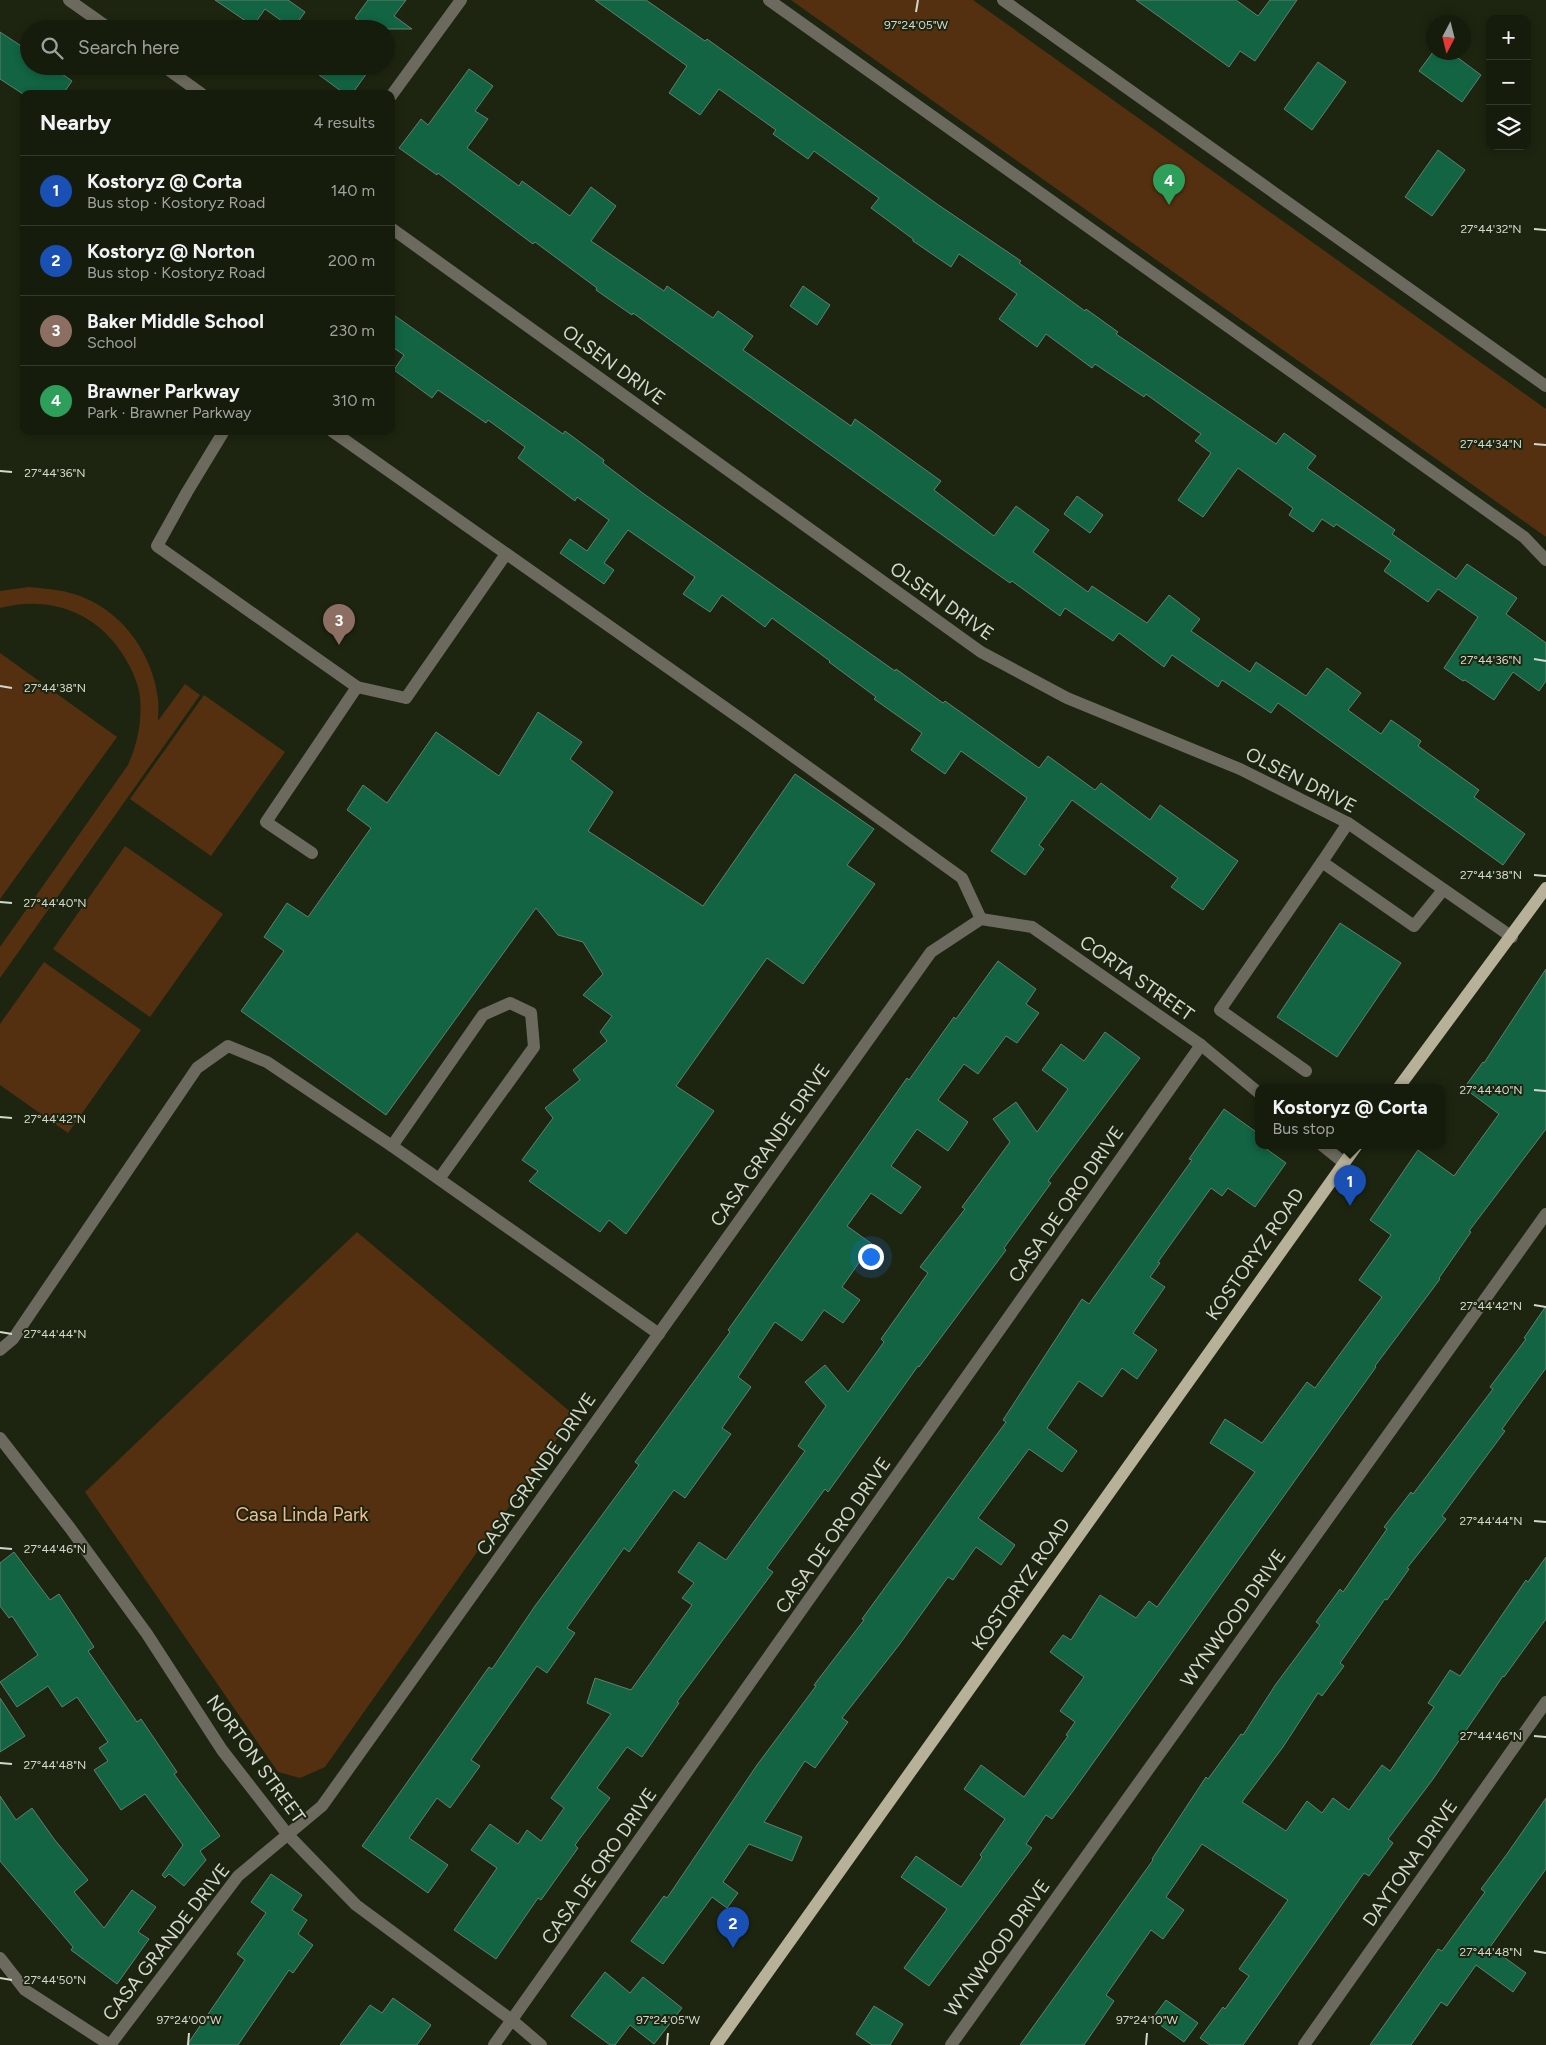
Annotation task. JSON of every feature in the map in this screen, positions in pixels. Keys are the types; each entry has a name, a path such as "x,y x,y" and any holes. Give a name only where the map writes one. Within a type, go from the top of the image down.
{"main road":[{"path":"1402,1084 1512,937 1546,888"},
{"name":"KOSTORYZ ROAD","path":"716,2045 1354,1149"}],"street":[{"path":"69,0 97,20"},
{"path":"395,91 461,0"},
{"path":"769,0 1516,531 1546,560"},
{"path":"1004,0 1546,386"},
{"path":"176,75 196,90"},
{"name":"OLSEN DRIVE","path":"395,231 981,652 1067,698 1240,769 1348,823 1512,937"},
{"path":"218,435 158,546 357,687 406,698 506,554"},
{"path":"338,435 751,726 962,878 981,919"},
{"path":"312,853 266,822 357,687"},
{"path":"1306,1071 1220,1010 1348,823"},
{"path":"1322,862 1414,926 1443,890"},
{"name":"CORTA STREET","path":"981,919 1032,927 1201,1045 1255,1090"},
{"name":"CASA GRANDE DRIVE","path":"110,2045 238,1876 322,1806 931,952 981,919"},
{"path":"392,1146 483,1015 510,1003 531,1013 534,1047 439,1179"},
{"name":"CASA DE ORO DRIVE","path":"494,2045 1201,1045"},
{"path":"0,1350 13,1339 197,1068 228,1046 267,1062 392,1146 659,1334"},
{"path":"1327,1149 1344,1162"},
{"name":"WYNWOOD DRIVE","path":"951,2045 1546,1214"},
{"name":"NORTON STREET","path":"0,1438 70,1528 146,1634 222,1750 288,1835 356,1905 512,2021 541,2045"},
{"name":"DAYTONA DRIVE","path":"1304,2045 1546,1702"},
{"path":"0,1958 24,1990 110,2045"}],"green space":[{"path":"791,0 973,0 1546,409 1546,537"},
{"path":"29,587 78,595 99,605 124,626 135,639 150,667 158,699 158,721 185,684 200,695 0,978 0,947 128,765 137,740 140,723 139,689 129,665 118,648 91,621 75,612 39,604 20,604 0,608 0,591"},
{"path":"0,653 117,737 0,899"},
{"path":"204,695 285,752 211,856 130,799"},
{"path":"125,846 223,914 150,1017 53,949"},
{"path":"44,962 141,1030 68,1133 0,1085 0,1024"},
{"name":"Casa Linda Park","path":"357,1232 574,1415 325,1767 300,1778 278,1772 85,1492"}],"building":[{"path":"215,0 288,0 305,12 299,20 280,20 265,9 257,20 244,20"},
{"path":"368,0 406,0 394,16 412,29 395,29 395,20 358,20 355,18"},
{"path":"595,0 646,0 705,41 707,39 937,204 1021,261 1019,263 1085,311 1086,309 1118,332 1116,334 1276,444 1284,433 1316,456 1307,468 1395,530 1392,534 1456,579 1467,564 1517,598 1506,614 1546,643 1546,681 1539,691 1513,672 1494,700 1444,668 1478,617 1438,589 1428,602 1384,571 1391,561 1336,524 1334,527 1322,519 1313,532 1289,515 1293,508 1238,468 1203,517 1178,500 1211,453 1195,441 1201,434 1146,394 1144,397 1095,364 1092,368 1046,334 1037,347 999,319 1017,294 959,254 951,267 913,241 913,239 871,208 879,198 814,151 808,159 773,134 776,130 719,89 700,115 669,93 687,66"},
{"path":"1136,0 1236,0 1258,16 1270,0 1297,0 1255,61 1240,51 1229,67"},
{"path":"0,32 20,45 20,75 64,75 72,81 66,90 20,90 20,92 0,79"},
{"path":"1427,60 1461,60 1481,75 1462,102 1419,71"},
{"path":"1318,62 1346,82 1312,130 1284,109"},
{"path":"469,69 493,86 475,111 488,119 467,148 519,186 522,181 570,216 591,187 616,206 591,241 664,291 667,286 713,318 718,311 753,336 743,350 851,426 855,419 941,481 934,490 994,536 1016,506 1049,530 1033,552 1088,592 1092,586 1147,623 1169,595 1200,619 1191,631 1250,672 1256,662 1306,696 1327,668 1361,693 1348,710 1381,734 1391,720 1421,741 1418,746 1479,790 1474,797 1525,834 1503,865 1278,703 1271,713 1222,680 1218,687 1172,655 1164,667 1119,633 1113,641 1065,608 1060,616 1012,581 1010,583 959,547 633,313 632,315 596,290 597,288 535,242 533,244 438,173 437,175 399,148 421,119 428,125"},
{"path":"319,75 366,75 355,90 340,90"},
{"path":"1438,150 1465,170 1432,216 1405,197"},
{"path":"803,286 830,305 817,325 790,306"},
{"path":"395,316 563,434 565,431 604,460 603,463 644,494 895,671 896,669 943,703 945,701 1039,768 1048,756 1095,790 1101,783 1150,820 1160,805 1238,861 1203,910 1171,887 1178,878 1072,800 1039,845 1044,849 1025,875 991,851 1027,798 961,751 945,774 911,750 922,733 874,699 876,697 830,661 772,618 765,627 722,595 710,612 683,594 695,577 628,530 604,563 614,570 604,584 560,553 570,539 587,551 609,520 577,497 575,501 518,458 525,447 488,420 486,423 438,390 432,398 395,371 404,355 395,349"},
{"path":"1077,496 1103,515 1090,533 1064,514"},
{"path":"538,712 582,742 570,759 613,792 588,831 703,906 795,774 874,829 847,865 875,884 803,984 767,958 676,1086 714,1111 626,1234 609,1220 600,1232 529,1181 538,1171 522,1160 553,1118 545,1108 580,1080 573,1070 607,1041 600,1032 612,1016 583,995 603,974 583,942 558,935 536,908 386,1115 241,1011 284,951 264,937 287,903 308,917 371,828 347,810 363,785 387,803 436,732 499,776"},
{"path":"1340,923 1401,963 1337,1057 1277,1017"},
{"path":"998,961 1036,989 1026,1004 1039,1013 1017,1043 1006,1036 978,1074 964,1064 938,1100 968,1122 948,1151 917,1129 891,1166 921,1187 901,1214 871,1193 847,1226 872,1244 842,1287 860,1300 843,1323 824,1310 802,1341 775,1322 738,1377 751,1387 722,1428 731,1434 685,1498 674,1490 629,1552 624,1548 567,1628 575,1633 547,1673 537,1666 471,1760 480,1766 450,1808 437,1798 409,1838 448,1865 428,1893 362,1846 489,1667 492,1669 535,1606 639,1465 635,1462 730,1332 728,1330 907,1078 909,1080 954,1017 956,1019"},
{"path":"1546,969 1546,1129 1469,1231 1471,1232 1440,1279 1375,1366 1073,1791 1052,1819 1046,1815 1026,1844 1032,1848 929,1986 904,1968 947,1909 901,1877 916,1856 961,1887 1005,1819 964,1789 981,1765 1024,1797 1068,1736 1066,1735 1075,1722 1060,1711 1084,1677 1050,1652 1063,1635 1071,1640 1100,1595 1136,1618 1149,1601 1157,1607 1255,1472 1210,1443 1225,1419 1262,1443 1307,1382 1315,1388 1382,1297 1359,1280 1391,1235 1370,1220 1418,1150 1454,1176 1499,1114 1464,1088 1484,1063"},
{"path":"1105,1032 1140,1058 1048,1181 1051,1183 1004,1248 1006,1250 918,1366 828,1492 825,1489 767,1568 773,1572 677,1702 679,1703 642,1757 627,1747 597,1788 610,1798 575,1845 578,1848 541,1900 538,1898 496,1959 454,1930 497,1868 471,1850 490,1824 518,1844 527,1830 541,1841 564,1808 551,1798 611,1714 587,1703 595,1678 631,1690 692,1605 682,1598 694,1583 678,1572 699,1542 726,1560 805,1451 798,1446 826,1406 805,1382 825,1365 848,1392 884,1342 881,1339 928,1273 920,1267 965,1209 962,1207 1010,1142 993,1119 1016,1102 1037,1132 1068,1089 1042,1070 1061,1044 1084,1061"},
{"path":"1224,1109 1255,1131 1255,1149 1267,1149 1286,1163 1255,1207 1228,1188 1222,1196 1211,1188 1158,1262 1160,1263 1150,1277 1165,1287 1133,1333 1157,1350 1137,1379 1122,1368 1102,1397 1079,1381 1047,1428 1077,1451 1062,1472 1029,1449 978,1518 1015,1545 1001,1565 976,1547 953,1580 948,1577 899,1645 842,1718 848,1722 815,1768 805,1761 764,1822 802,1837 792,1861 749,1844 723,1882 738,1893 727,1908 712,1897 663,1964 631,1941 664,1896 667,1898 757,1765 1006,1422 1003,1420 1082,1299 1089,1304 1192,1160 1189,1159"},
{"path":"1546,1306 1546,1368 1502,1429 1505,1431 1442,1516 1446,1519 1407,1568 1409,1569 1387,1600 1385,1599 1340,1663 1344,1666 1322,1696 1318,1693 1283,1747 1242,1802 1286,1831 1307,1801 1322,1813 1333,1798 1349,1810 1382,1765 1390,1771 1434,1707 1428,1703 1450,1670 1460,1676 1526,1580 1528,1582 1546,1557 1546,1619 1503,1676 1433,1779 1388,1839 1393,1843 1369,1876 1364,1873 1243,2045 1210,2045 1200,2038 1223,2007 1225,2009 1249,1976 1239,1969 1288,1900 1202,1844 1166,1897 1184,1910 1163,1939 1151,1930 1106,1995 1114,2001 1084,2045 1020,2045 1153,1860 1206,1777 1208,1779 1241,1734 1243,1735 1276,1684 1320,1625 1316,1622 1340,1589 1343,1592 1387,1529 1384,1527 1411,1492 1413,1494 1493,1389 1490,1387 1526,1339 1524,1338"},
{"path":"14,1552 50,1600 59,1594 94,1647 88,1651 137,1722 141,1719 177,1772 174,1774 220,1836 200,1851 206,1860 184,1886 169,1874 165,1878 162,1875 183,1845 145,1794 121,1810 94,1770 108,1761 99,1748 108,1742 77,1697 62,1707 48,1686 17,1707 0,1682 38,1655 12,1616 9,1618 0,1606 0,1563"},
{"path":"0,1698 25,1736 0,1752"},
{"path":"0,1796 16,1820 32,1808 54,1839 88,1880 74,1892 104,1928 132,1890 156,1907 138,1932 149,1939 117,1984 71,1950 73,1947 0,1861"},
{"path":"1546,1798 1546,1869 1490,1947 1526,1973 1513,1992 1476,1965 1447,2006 1441,2002 1411,2045 1370,2045 1438,1949 1442,1951 1485,1892 1481,1889"},
{"path":"271,1874 302,1895 292,1910 307,1920 298,1934 313,1945 293,1973 289,1970 238,2045 187,2045 245,1960 237,1954 266,1913 251,1902"},
{"path":"605,1972 630,1993 643,1977 682,2008 654,2044 630,2025 615,2045 610,2045 571,2016"},
{"path":"393,1998 431,2025 417,2045 340,2045 370,2005 382,2013"},
{"path":"1166,2000 1198,2023 1184,2042 1152,2019"},
{"path":"874,2006 903,2024 890,2045 872,2045 856,2034"}],"place":[{"name":"Brawner Parkway","path":"1169,205"},
{"name":"Baker Middle School","path":"339,645"},
{"name":"Kostoryz @ Corta","path":"1350,1206"},
{"name":"Kostoryz @ Norton","path":"733,1948"}]}
